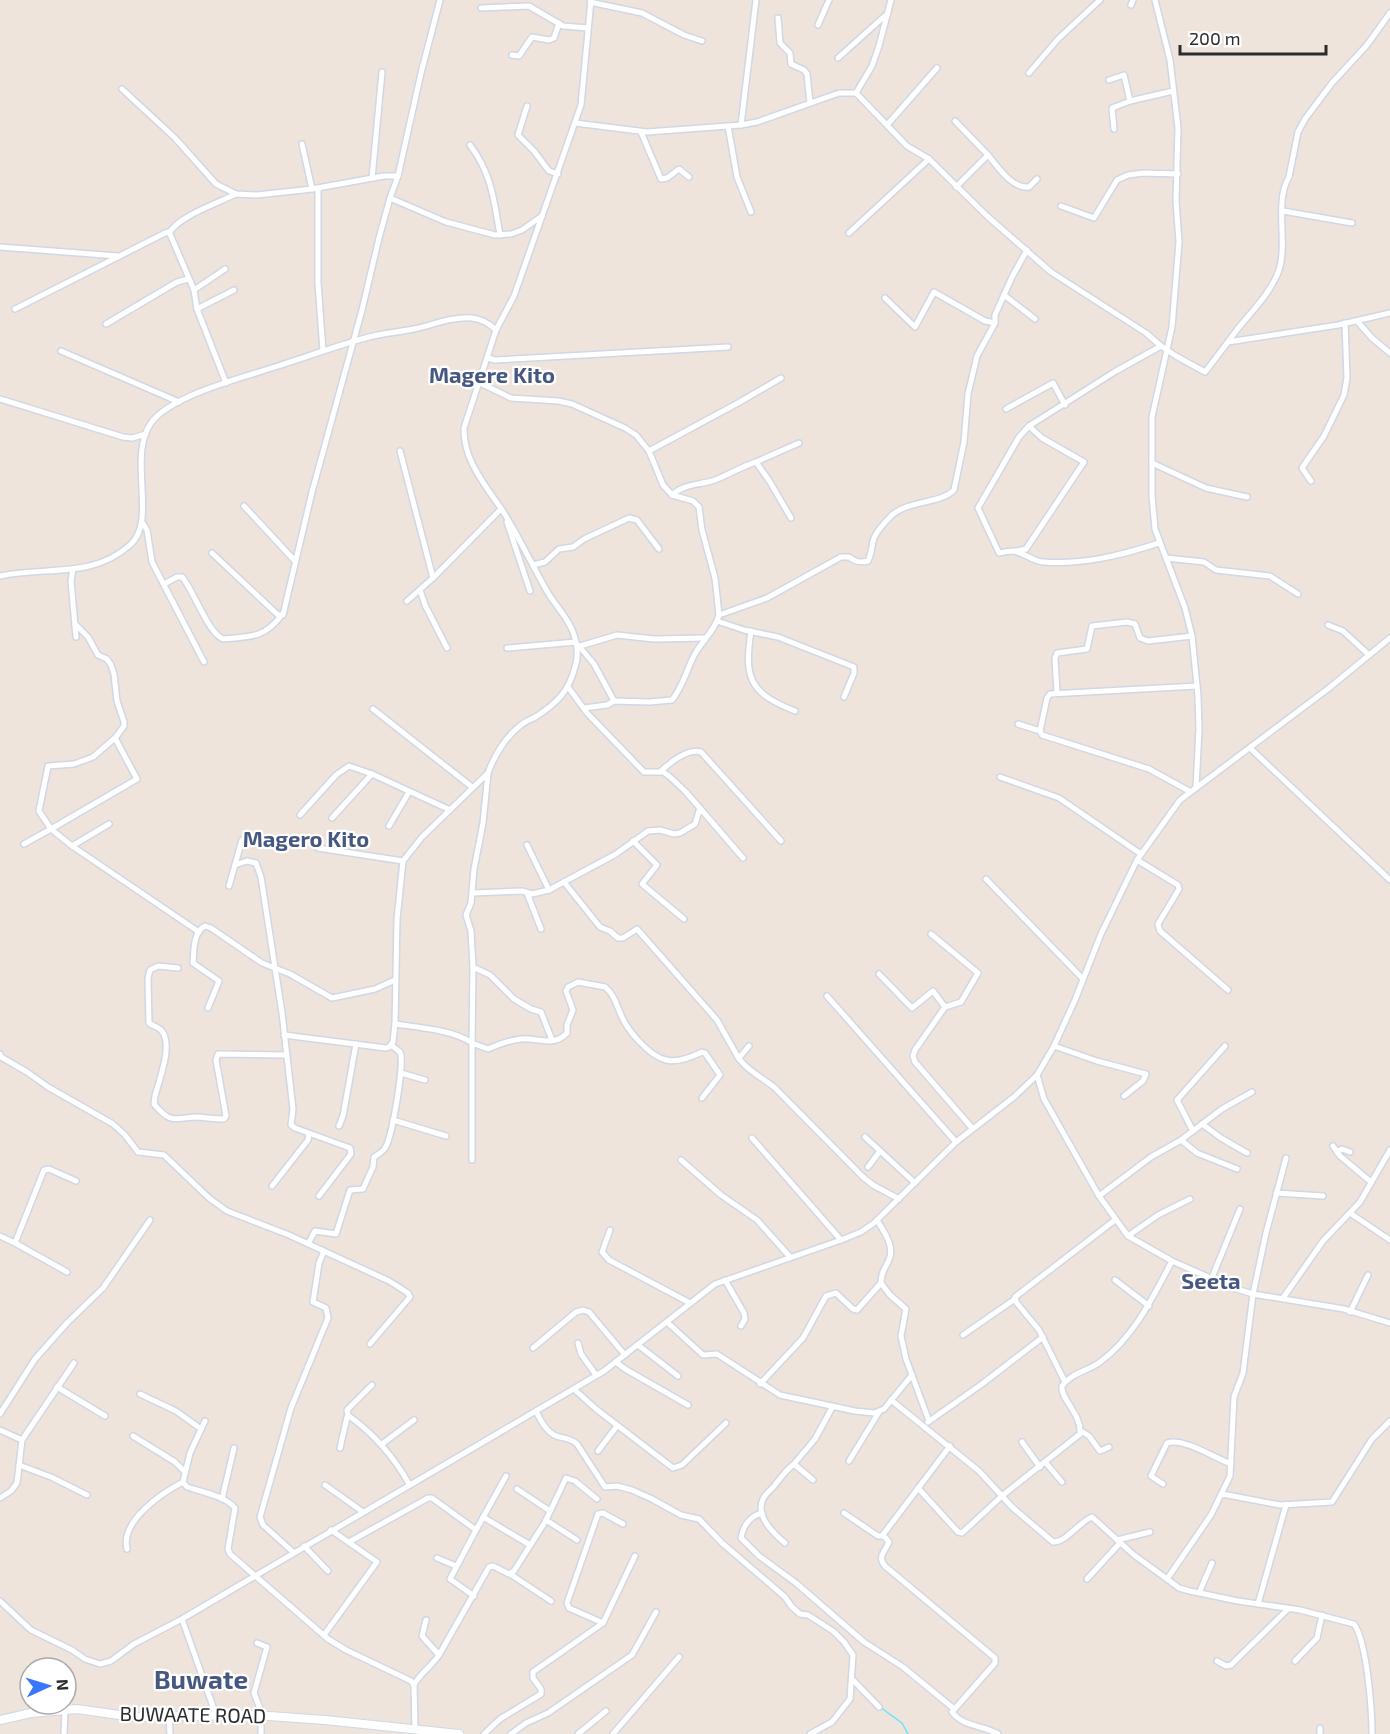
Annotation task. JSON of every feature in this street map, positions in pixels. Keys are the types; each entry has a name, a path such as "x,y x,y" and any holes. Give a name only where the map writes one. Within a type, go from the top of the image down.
{"street":[{"path":"164,584 182,577 218,637 223,639 263,634 271,629 283,615 390,198 398,176 440,0"},
{"path":"741,125 756,0"},
{"path":"818,25 829,0"},
{"path":"856,93 872,66 891,0"},
{"path":"1029,73 1058,39 1100,0"},
{"path":"1155,0 1168,51 1179,134 1176,157 1179,242 1173,327 1153,412 1153,513 1159,543 1187,615 1192,636 1199,729 1196,788"},
{"path":"614,700 594,664 578,644 571,627 551,597 507,518 478,475 465,444 464,428 496,330 514,296 575,123 583,96 591,1 642,13 684,35 702,41"},
{"path":"480,8 529,6 566,27 588,28"},
{"path":"838,58 889,12"},
{"path":"575,123 641,132 741,125 757,122 839,93 856,93 907,146 929,159 956,187 1050,272 1146,333 1176,356 1205,372 1262,299 1278,273 1281,261 1284,190 1289,177 1298,132 1305,118 1332,83 1367,45 1390,13"},
{"path":"778,18 780,43 790,53 791,64 804,70 807,74 810,103"},
{"path":"512,55 519,57 532,36 549,40 554,38 559,23"},
{"path":"887,125 937,68"},
{"path":"372,178 382,72"},
{"path":"1109,80 1124,75 1130,101"},
{"path":"122,89 175,138 216,184 236,194 257,195 315,189 372,178 398,176"},
{"path":"1114,129 1112,108 1130,101 1173,91"},
{"path":"527,106 518,135 534,150 549,171 558,174"},
{"path":"955,121 1021,188 1029,188 1037,179"},
{"path":"728,126 730,148 737,177 751,212"},
{"path":"641,132 662,178 667,178 680,169 689,177"},
{"path":"302,144 315,189 318,294 323,351"},
{"path":"470,145 483,162 494,196 500,236"},
{"path":"956,187 988,155"},
{"path":"849,233 929,159"},
{"path":"1061,206 1094,218 1117,180 1128,175 1143,173 1178,174"},
{"path":"226,383 197,309 194,290 169,233 172,227 189,217 236,194"},
{"path":"390,198 446,222 500,236 522,230 543,215"},
{"path":"1283,211 1352,224"},
{"path":"15,309 164,233 169,233"},
{"path":"0,247 120,256"},
{"path":"718,618 767,598 841,557 849,557 854,561 868,561 872,554 873,540 891,516 904,507 951,494 960,468 968,394 977,356 995,323 995,315 1027,250"},
{"path":"194,290 225,269"},
{"path":"106,324 177,282 188,279"},
{"path":"197,309 234,290"},
{"path":"885,298 915,327 934,292 985,321 995,323"},
{"path":"1004,295 1035,319"},
{"path":"1228,342 1346,324 1390,313"},
{"path":"0,576 88,567 111,560 137,538 142,522 141,452 146,434 158,416 179,402 226,383 378,335 464,318 482,321 496,330"},
{"path":"1357,321 1390,353"},
{"path":"1311,481 1302,468 1337,412 1346,386 1346,324"},
{"path":"1029,426 1041,438 1084,462 1026,549 999,553 978,508 1019,437 1029,426 1065,405 1087,388 1161,346"},
{"path":"488,358 495,360 565,357 728,347"},
{"path":"61,351 179,402"},
{"path":"649,451 781,378"},
{"path":"480,383 511,398 558,401 585,409 636,435 649,451 663,485 672,495 693,501 701,513 702,530 717,593 718,618 696,653 676,695 672,700 649,702 614,700 608,705 584,708"},
{"path":"1006,409 1053,383 1065,405"},
{"path":"0,399 123,437 132,438 146,434"},
{"path":"672,495 684,487 712,481 799,442"},
{"path":"400,451 433,578"},
{"path":"756,462 791,518"},
{"path":"1152,463 1206,488 1247,497"},
{"path":"244,506 295,561"},
{"path":"407,601 501,509"},
{"path":"507,518 508,529 530,591"},
{"path":"533,565 545,562 559,549 573,547 584,539 629,518 637,520 659,549"},
{"path":"142,522 147,530 153,562 204,662"},
{"path":"1015,551 1032,560 1045,563 1053,561 1068,563 1128,553 1159,543"},
{"path":"212,553 281,616"},
{"path":"1166,558 1204,562 1216,570 1270,576 1298,594"},
{"path":"73,569 71,576 76,637"},
{"path":"420,590 447,648"},
{"path":"718,618 751,631 778,637 854,666 855,673 844,697"},
{"path":"1057,693 1055,658 1058,654 1087,650 1092,626 1127,622 1135,624 1140,638 1148,641 1192,636"},
{"path":"75,624 88,637 98,655 107,659 111,664 117,701 124,723 116,738 97,754 74,764 48,766 39,811 51,829 72,846 199,932"},
{"path":"1328,625 1343,631 1369,655"},
{"path":"751,631 748,672 753,682 772,702 795,711"},
{"path":"507,648 578,644 617,635 654,639 706,638"},
{"path":"0,1601 31,1630 85,1659 100,1664 111,1661 134,1644 182,1619 330,1530 596,1376 639,1345 709,1288 725,1280 841,1240 867,1228 956,1142 1014,1097 1037,1075 1054,1046 1101,934 1139,857 1175,806 1189,791 1329,688 1390,638"},
{"path":"472,1160 473,967 471,931 466,915 471,903 488,773 495,758 516,729 557,702 568,687 576,667 578,644"},
{"path":"1040,731 1048,696 1051,694 1197,686"},
{"path":"568,687 584,708 644,772 660,772 669,776 743,858"},
{"path":"374,709 472,787"},
{"path":"1018,724 1040,731 1042,735 1149,769 1189,791"},
{"path":"24,844 137,779 116,738"},
{"path":"1250,748 1390,880"},
{"path":"660,772 688,753 695,750 701,752 781,841"},
{"path":"300,815 344,768 353,767 450,810"},
{"path":"391,1045 394,1024 397,919 404,861 422,837 488,773"},
{"path":"332,818 372,774"},
{"path":"1000,777 1059,798 1177,883 1179,886 1159,922 1160,931 1228,990"},
{"path":"389,826 409,792"},
{"path":"695,824 700,808"},
{"path":"472,893 522,891 542,893 616,854 648,831 664,830 676,834 707,817"},
{"path":"72,846 109,824"},
{"path":"229,886 242,840"},
{"path":"633,841 657,865 642,884 684,920"},
{"path":"527,845 549,890"},
{"path":"318,848 404,861"},
{"path":"235,865 252,861 258,864 260,870 293,1109 291,1125 309,1134 350,1148 351,1151 319,1196"},
{"path":"986,879 1083,979"},
{"path":"564,882 600,927 610,931 618,938 623,938 637,929 717,1020 743,1064 774,1087 846,1162 873,1185 899,1199"},
{"path":"527,893 542,929"},
{"path":"208,1008 219,981 193,963 195,944 203,927 211,928 252,956 335,999 375,989 395,980"},
{"path":"930,934 978,973 961,1002 945,1007 913,1056 915,1062 972,1128"},
{"path":"178,968 155,966 150,970 148,978 149,1023 160,1028 167,1048 154,1104 160,1111 171,1119 177,1120 196,1117 224,1119 226,1116 216,1060 218,1054 286,1055"},
{"path":"473,967 490,975 514,999 531,1010 541,1012 552,1040"},
{"path":"879,974 912,1008 933,991 945,1007"},
{"path":"394,1024 464,1038 488,1050 521,1038 538,1042 552,1040 561,1038 567,1033 567,1025 573,1010 566,991 568,987 578,981 607,987 632,1034 658,1056 664,1060 678,1060 705,1053 720,1075 702,1098"},
{"path":"827,996 956,1142"},
{"path":"284,1035 380,1047 391,1045 399,1050 402,1057 393,1120 386,1147 374,1157 373,1167 363,1189 350,1190 336,1234 315,1231 308,1244"},
{"path":"339,1126 343,1116 356,1044"},
{"path":"739,1059 749,1046"},
{"path":"1054,1046 1097,1061 1146,1074 1143,1081 1124,1096"},
{"path":"1193,1131 1178,1099 1225,1046"},
{"path":"0,1054 1,1057 48,1087 113,1124 138,1152 164,1155 209,1198 227,1211 324,1251 389,1281 408,1293 410,1297 370,1344"},
{"path":"401,1073 425,1080"},
{"path":"1037,1075 1044,1099 1099,1196 1128,1236 1211,1280 1253,1294 1350,1311 1390,1323"},
{"path":"1099,1196 1222,1109 1252,1092"},
{"path":"393,1120 446,1136"},
{"path":"1202,1124 1247,1153"},
{"path":"272,1186 308,1140 309,1134"},
{"path":"865,1137 915,1183"},
{"path":"752,1138 841,1240"},
{"path":"1181,1140 1197,1153 1237,1169"},
{"path":"1333,1146 1371,1182"},
{"path":"1337,1152 1342,1149 1350,1152"},
{"path":"1283,1298 1323,1241 1360,1202 1390,1150"},
{"path":"868,1167 880,1151"},
{"path":"1167,1579 1194,1542 1230,1476 1234,1397 1243,1373 1253,1294 1286,1158"},
{"path":"681,1160 721,1195 756,1220 790,1257"},
{"path":"15,1243 44,1170 49,1169 76,1181"},
{"path":"1276,1193 1323,1196"},
{"path":"1128,1236 1158,1215 1190,1199"},
{"path":"1211,1280 1240,1209"},
{"path":"1350,1213 1390,1240"},
{"path":"0,1414 35,1359 103,1288 150,1220"},
{"path":"760,1384 803,1338 826,1296 836,1293 857,1310 881,1283 882,1272 891,1256 891,1251 877,1220"},
{"path":"963,1335 1015,1299 1018,1293 1115,1220"},
{"path":"610,1230 602,1252 609,1260 690,1304"},
{"path":"0,1236 67,1272"},
{"path":"293,1552 263,1525 260,1517 291,1408 328,1318 326,1308 313,1302 319,1263 324,1251"},
{"path":"1109,1448 1100,1451 1089,1436 1081,1431 1071,1404 1061,1391 1065,1382 1099,1363 1115,1348 1149,1306 1172,1261"},
{"path":"1350,1311 1368,1275"},
{"path":"725,1280 744,1313 745,1319 741,1326"},
{"path":"1115,1280 1149,1306"},
{"path":"881,1283 906,1310 901,1336 929,1421"},
{"path":"1015,1299 1043,1337 1065,1382"},
{"path":"533,1348 576,1312 583,1310 589,1312 625,1355"},
{"path":"667,1322 703,1355 717,1354 780,1395 862,1413 879,1412"},
{"path":"923,1426 1043,1337"},
{"path":"578,1343 581,1354 596,1376"},
{"path":"639,1345 678,1376"},
{"path":"616,1362 688,1405"},
{"path":"0,1498 14,1488 22,1440 74,1363"},
{"path":"849,1461 879,1412 912,1375"},
{"path":"340,1448 348,1416 347,1410 372,1385"},
{"path":"57,1387 105,1416"},
{"path":"573,1389 617,1426 675,1468 682,1465 726,1423"},
{"path":"140,1394 176,1411 201,1429"},
{"path":"891,1400 950,1446 1003,1495 1012,1507 1053,1542 1059,1542 1091,1517 1095,1518 1150,1568 1179,1588 1322,1615 1354,1624 1359,1630 1365,1666 1372,1734"},
{"path":"785,1543 774,1533 762,1513 761,1505 764,1497 785,1470 794,1464 814,1439 833,1406"},
{"path":"536,1412 541,1422 553,1434 573,1439 605,1487 617,1486 632,1490 681,1515 699,1519 722,1543 785,1597 800,1614 808,1615 844,1642 853,1655 850,1699 832,1722 810,1734"},
{"path":"348,1416 382,1444 399,1465 409,1484"},
{"path":"382,1444 414,1420"},
{"path":"1222,1494 1270,1504 1332,1502 1372,1439 1390,1421"},
{"path":"127,1549 126,1534 141,1514 160,1495 183,1482 190,1453 205,1422"},
{"path":"598,1451 617,1426"},
{"path":"0,1430 22,1440"},
{"path":"918,1488 958,1532 962,1533 1003,1495 1046,1463 1081,1431"},
{"path":"134,1436 175,1462 185,1472"},
{"path":"1022,1442 1040,1467"},
{"path":"1163,1484 1151,1476 1167,1443 1183,1442 1231,1464"},
{"path":"883,1535 950,1446"},
{"path":"222,1499 234,1448"},
{"path":"1046,1463 1062,1482"},
{"path":"794,1464 813,1480"},
{"path":"19,1465 51,1477 87,1495"},
{"path":"474,1596 450,1581 450,1577 506,1476"},
{"path":"510,1574 546,1520 566,1478 574,1481 597,1499"},
{"path":"183,1482 187,1486 232,1503 236,1510 229,1552 254,1575 324,1635 346,1650 409,1679 414,1684"},
{"path":"325,1485 363,1512"},
{"path":"517,1489 550,1511"},
{"path":"349,1542 430,1498 452,1511 476,1530"},
{"path":"1258,1604 1286,1505"},
{"path":"762,1513 754,1515 743,1528 741,1538 743,1542 796,1583 864,1642 903,1667 954,1708"},
{"path":"844,1513 879,1536 883,1535 889,1542 881,1556 882,1563 995,1658 995,1663 952,1712 966,1723 989,1729 998,1734"},
{"path":"603,1623 569,1608 567,1603 598,1514 603,1514 623,1524"},
{"path":"483,1517 530,1545"},
{"path":"546,1520 577,1540"},
{"path":"324,1635 376,1562 330,1530"},
{"path":"1087,1579 1119,1541 1150,1532"},
{"path":"304,1546 328,1571"},
{"path":"484,1734 500,1719 540,1694 541,1689 533,1678 533,1672 603,1623 635,1556"},
{"path":"437,1558 456,1566"},
{"path":"1199,1593 1212,1563"},
{"path":"415,1730 414,1684 419,1675 440,1655 489,1567 493,1566 510,1574 551,1601"},
{"path":"1217,1660 1226,1666 1231,1665 1288,1609"},
{"path":"511,1734 526,1723 548,1713 632,1655 656,1611"},
{"path":"1295,1661 1317,1638 1322,1615"},
{"path":"182,1619 216,1715"},
{"path":"426,1620 422,1636 440,1655"},
{"path":"257,1643 267,1647 254,1693 262,1716 261,1734"},
{"path":"613,1734 679,1657"},
{"path":"852,1678 879,1707"},
{"name":"BUWAATE ROAD","path":"78,1709 134,1717 216,1715 325,1720 459,1734"},
{"path":"578,1734 606,1711"},
{"name":"BUWAATE ROAD","path":"0,1720 18,1713"},
{"path":"64,1734 65,1716"},
{"path":"169,1716 170,1734"}],"waterway":[{"path":"880,1707 902,1723 908,1734"}],"district":[{"name":"Magere Kito","path":"492,375"},
{"name":"Magero Kito","path":"306,839"},
{"name":"Seeta","path":"1211,1281"},
{"name":"Buwate","path":"201,1680"}]}
